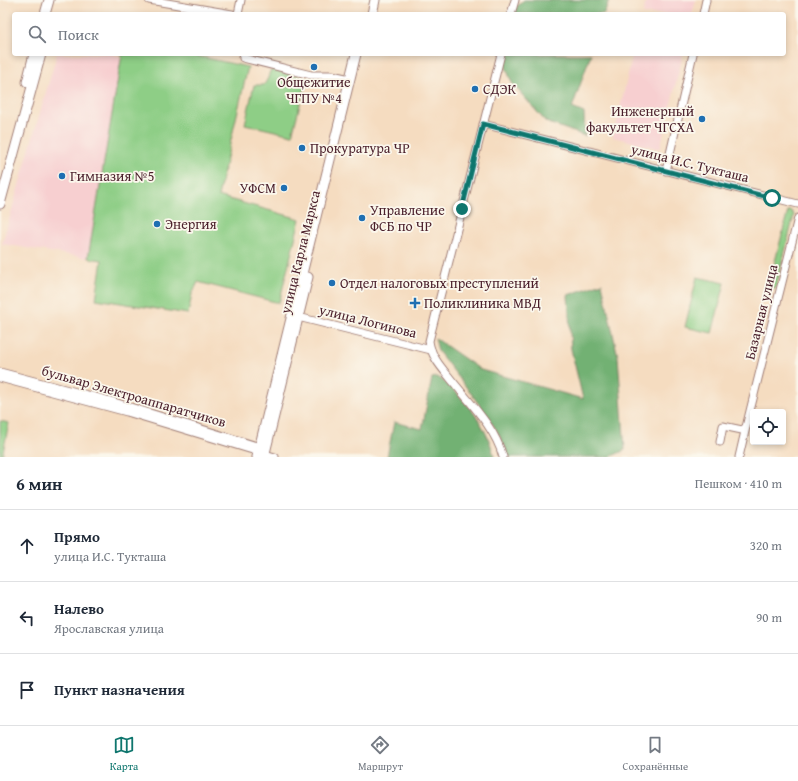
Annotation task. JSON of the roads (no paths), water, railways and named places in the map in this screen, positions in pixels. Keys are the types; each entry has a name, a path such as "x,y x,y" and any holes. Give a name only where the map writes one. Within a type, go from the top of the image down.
{"main road":[{"path":"49,0 49,12"},
{"path":"50,12 56,0"},
{"path":"366,12 369,0"},
{"path":"372,12 375,0"},
{"path":"0,180 33,56"},
{"path":"0,204 40,56"},
{"name":"улица Карла Маркса","path":"353,80 356,56"},
{"name":"улица Карла Маркса","path":"261,454 353,80 361,56"}],"street":[{"path":"149,0 220,12"},
{"path":"238,12 241,0"},
{"path":"512,12 515,0"},
{"path":"703,12 706,0"},
{"path":"244,56 243,58 311,75 332,75 353,80"},
{"path":"500,56 430,333 431,350 441,366 494,435 503,457"},
{"path":"666,171 693,56"},
{"name":"улица И.С. Тукташа","path":"483,124 798,204"},
{"name":"Базарная улица","path":"739,457 798,218"},
{"name":"улица Логинова","path":"295,317 431,350"},
{"name":"бульвар Электроаппаратчиков","path":"0,372 114,402 261,454"},
{"name":"бульвар Электроаппаратчиков","path":"0,378 127,412 261,454"},
{"path":"720,442 723,426 742,430 746,426"},
{"path":"261,454 275,457"}],"place":[{"name":"Общежитие ЧГПУ №4","path":"314,67"},
{"name":"СДЭК","path":"475,89"},
{"name":"Инженерный факультет ЧГСХА","path":"702,119"},
{"name":"Прокуратура ЧР","path":"302,148"},
{"name":"Гимназия №5","path":"62,176"},
{"name":"УФСМ","path":"284,188"},
{"name":"Управление ФСБ по ЧР","path":"362,218"},
{"name":"Энергия","path":"157,224"},
{"name":"Отдел налоговых преступлений","path":"332,283"},
{"name":"Поликлиника МВД","path":"415,303"}]}
